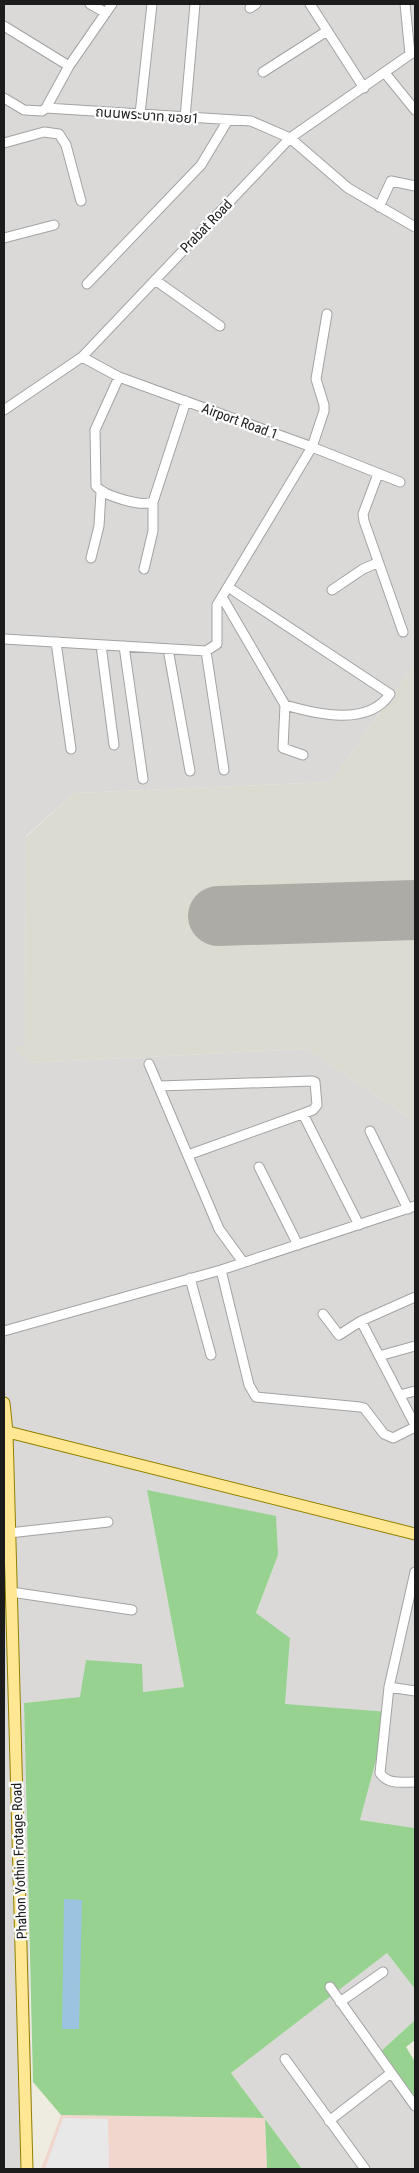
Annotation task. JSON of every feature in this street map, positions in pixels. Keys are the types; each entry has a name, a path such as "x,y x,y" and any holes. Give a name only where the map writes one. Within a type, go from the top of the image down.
{"main road":[{"name":"Phahon Yothin Frotage Road","path":"4,1403 10,1533 28,2169"},
{"path":"5,1431 415,1534"}],"street":[{"path":"90,4 106,13"},
{"path":"46,108 69,66 112,4"},
{"path":"140,114 152,4"},
{"path":"185,118 195,4"},
{"path":"310,4 364,88"},
{"path":"405,4 413,52"},
{"path":"4,26 69,66"},
{"path":"263,72 327,31"},
{"name":"Prabat Road","path":"4,410 82,357 290,138 413,52"},
{"path":"385,73 415,110"},
{"name":"ถนนพระบาท ฃอย1","path":"4,98 24,110 42,111 46,108 252,121 290,138 348,188 415,227"},
{"path":"87,284 201,165 228,120"},
{"path":"4,143 44,132 59,134 66,146 81,201"},
{"path":"379,207 391,182 415,186"},
{"path":"4,238 54,225"},
{"path":"155,280 220,326"},
{"path":"4,639 206,651 217,644 217,605 312,447 324,410 316,379 327,314"},
{"name":"Airport Road 1","path":"82,357 119,378 312,447 400,482"},
{"path":"91,558 98,532 100,492 96,486 95,430 119,378"},
{"path":"144,569 152,531 153,502 186,401"},
{"path":"378,474 363,514 377,562 403,632"},
{"path":"100,492 143,504 153,502"},
{"path":"332,590 362,569 377,562"},
{"path":"228,587 390,694 380,705 365,712 354,714 318,714 285,705"},
{"path":"222,597 285,705 283,748 303,755"},
{"path":"56,642 71,749"},
{"path":"101,645 114,745"},
{"path":"124,646 143,779"},
{"path":"168,648 190,771"},
{"path":"206,651 224,770"},
{"path":"149,1064 219,1229 243,1262"},
{"path":"158,1086 312,1081 316,1085 316,1108 188,1155"},
{"path":"303,1114 360,1225"},
{"path":"4,1331 221,1270 412,1207 370,1130"},
{"path":"259,1167 298,1245"},
{"path":"221,1270 249,1385 256,1396 364,1408 384,1434 393,1438 415,1426 361,1321"},
{"path":"190,1278 211,1355"},
{"path":"323,1314 339,1335 361,1321 415,1297"},
{"path":"379,1356 415,1346"},
{"path":"400,1395 415,1391"},
{"path":"10,1533 108,1522"},
{"path":"415,1572 389,1687 380,1773 384,1779 391,1782 415,1782"},
{"path":"11,1592 132,1610"},
{"path":"389,1687 415,1691"},
{"path":"340,2002 384,1972"},
{"path":"330,1987 415,2106"},
{"path":"285,2059 365,2169"},
{"path":"329,2121 391,2073"}],"shaded area":[{"path":"4,4 415,4 415,664 330,782 74,793 26,836 25,1046 13,1048 29,1063 307,1049 415,1122 415,1828 360,1820 389,1712 285,1705 290,1638 256,1614 278,1555 147,1490 184,1687 143,1692 86,1660 81,1697 24,1703 33,2169 4,2169"},
{"path":"415,664 415,1122 307,1049 29,1063 12,1047 25,1045 26,837 74,793 330,782"},
{"path":"387,1953 415,1989 415,2020 380,2052 415,2101 415,2169 302,2169 231,2073"},
{"path":"61,2115 265,2118 267,2169 41,2169"},
{"path":"63,2118 108,2119 109,2169 45,2169"}],"green space":[{"path":"147,1490 276,1516 278,1555 256,1613 290,1638 285,1704 389,1712 360,1820 415,1828 415,1989 387,1953 231,2073 264,2118 61,2115 33,2082 24,1703 80,1697 86,1660 142,1664 143,1692 184,1687"},
{"path":"415,2020 415,2040 406,2047 415,2062 415,2095 413,2098 380,2052"},
{"path":"265,2119 302,2169 267,2169"}],"water":[{"path":"64,1899 82,1900 79,2029 62,2029"}],"runway":[{"path":"218,916 415,910"}]}
